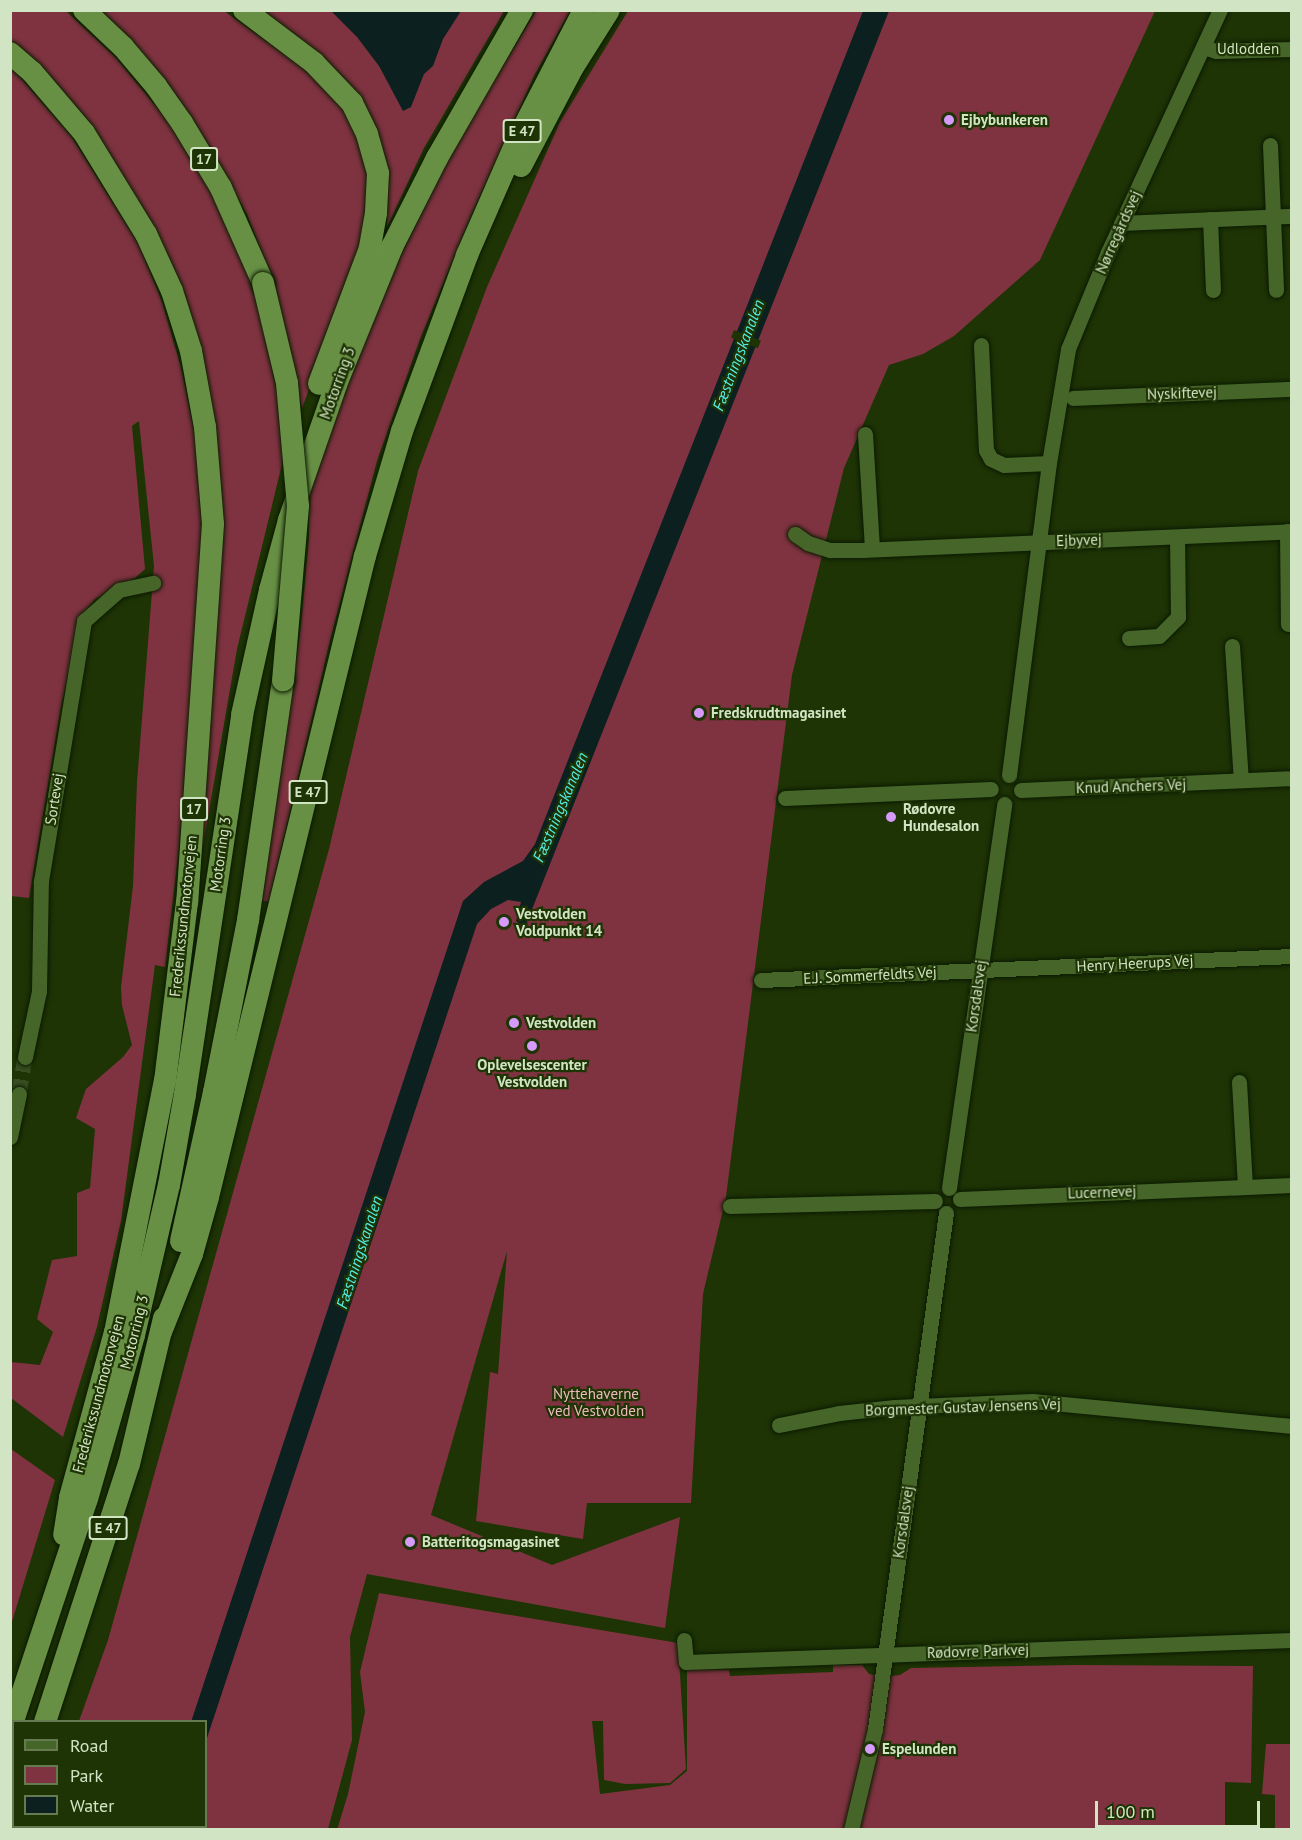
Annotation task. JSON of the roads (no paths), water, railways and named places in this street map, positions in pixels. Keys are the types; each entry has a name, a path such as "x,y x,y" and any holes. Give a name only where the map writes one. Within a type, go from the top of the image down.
{"highway":[{"name":"17","path":"84,10 123,47 162,95 221,188 263,283 287,383 298,506 283,680 248,920 214,1092 161,1332"},
{"path":"244,10 315,63 352,103 367,134 378,173 376,213 370,248 290,467 270,590"},
{"name":"Motorring 3","path":"13,1720 87,1499 134,1335 168,1185 185,1094 230,784 270,590 292,509 329,402 392,247 437,158 522,10"},
{"name":"E 47","path":"161,1332 192,1254 208,1197 365,556 402,431 467,255 518,138 584,10"},
{"path":"467,255 524,161 573,67 609,10"},
{"name":"Frederikssundmotorvejen","path":"10,52 32,72 91,143 146,234 172,291 191,351 203,416 213,524 187,902 165,1080 115,1332 70,1498 51,1608"},
{"name":"Motorring 3","path":"46,1720 129,1464 161,1332"}],"street":[{"name":"Nørregårdsvej","path":"1039,541 1068,349 1122,223 1220,10"},
{"name":"Udlodden","path":"1204,47 1215,51 1292,49"},
{"path":"1270,145 1276,290"},
{"path":"1122,223 1292,216"},
{"path":"1210,219 1213,290"},
{"path":"981,345 986,450 991,459 1004,465 1049,463"},
{"name":"Nyskiftevej","path":"1073,398 1292,389"},
{"path":"865,434 872,549"},
{"name":"Ejbyvej","path":"795,534 808,543 830,550 1289,531 1288,624"},
{"path":"1129,638 1159,636 1178,617 1177,537"},
{"path":"1010,776 1039,541"},
{"name":"Sortevej","path":"25,1058 39,991 41,881 84,621 119,590 153,583"},
{"path":"1232,646 1241,780"},
{"path":"1010,776 1018,781 1021,790 1016,801 1004,804 995,799 992,789 999,777 1010,776"},
{"name":"Knud Anchers Vej","path":"1021,790 1292,778"},
{"path":"785,798 992,789"},
{"name":"Korsdalsvej","path":"955,1194 979,970 1004,804"},
{"name":"Henry Heerups Vej","path":"979,970 1292,956"},
{"name":"E.J. Sommerfeldts Vej","path":"761,980 979,970"},
{"path":"1239,1082 1245,1186"},
{"path":"10,1137 19,1094"},
{"name":"Lucernevej","path":"955,1194 1292,1185"},
{"path":"937,1193 955,1194 958,1208 946,1213 938,1209 935,1201 937,1193"},
{"path":"730,1206 935,1201"},
{"name":"Korsdalsvej","path":"851,1830 875,1729 946,1213"},
{"name":"Borgmester Gustav Jensens Vej","path":"779,1425 839,1413 919,1406 1064,1402 1292,1426"},
{"name":"Rødovre Parkvej","path":"684,1640 686,1662 1292,1640"}],"water":[{"path":"331,11 461,11 443,39 433,66 424,74 411,107 403,111 379,66 357,37"},
{"name":"Fæstningskanalen","path":"863,11 889,11 525,927 516,921 521,902 508,900 491,909 477,924 207,1738 207,1720 192,1720 463,901 484,882 523,861 535,844"}],"tunnel":[{"path":"19,1094 25,1057"}],"place":[{"name":"Ejbybunkeren","path":"949,120"},
{"name":"Fredskrudtmagasinet","path":"699,713"},
{"name":"Rødovre Hundesalon","path":"891,817"},
{"name":"Vestvolden Voldpunkt 14","path":"504,922"},
{"name":"Vestvolden","path":"514,1023"},
{"name":"Oplevelsescenter Vestvolden","path":"532,1046"},
{"name":"Batteritogsmagasinet","path":"410,1542"},
{"name":"Espelunden","path":"870,1749"}],"park label":[{"name":"Nyttehaverne ved Vestvolden","path":"596,1402"}]}
